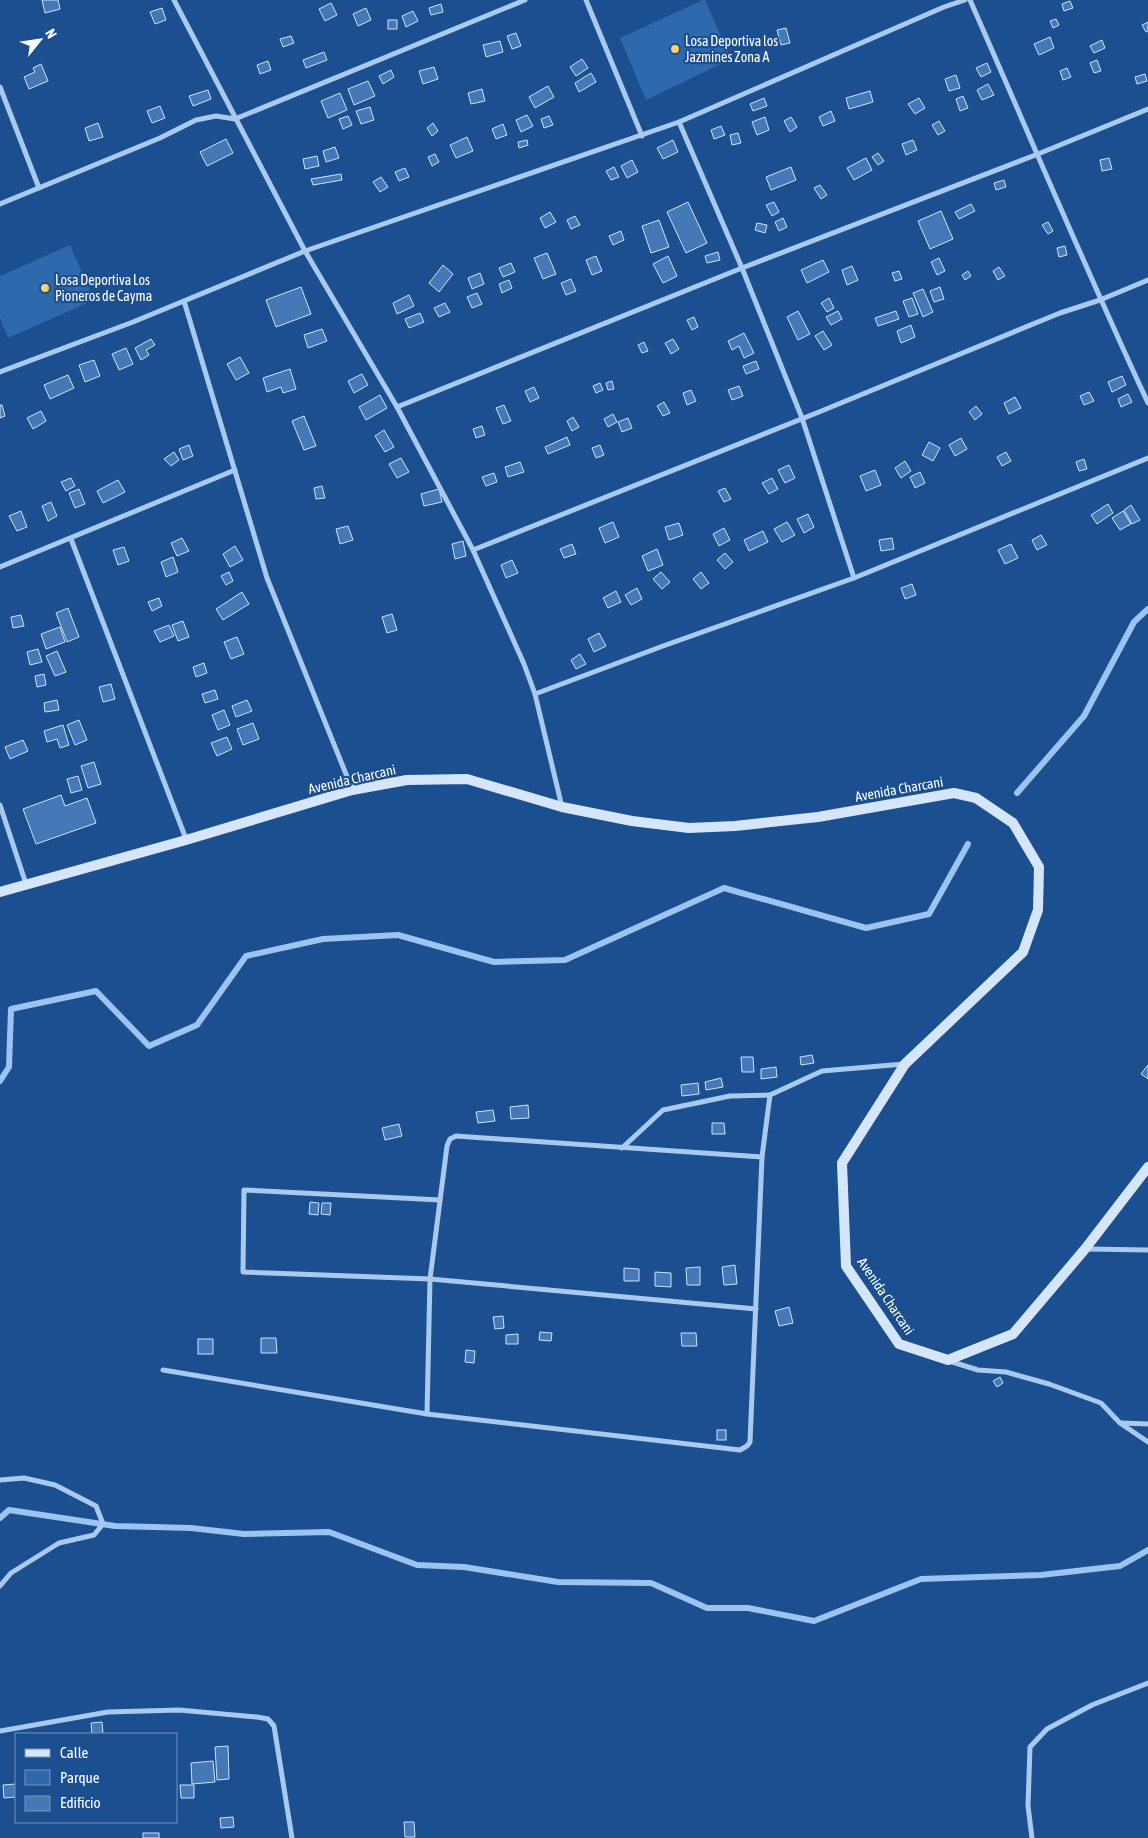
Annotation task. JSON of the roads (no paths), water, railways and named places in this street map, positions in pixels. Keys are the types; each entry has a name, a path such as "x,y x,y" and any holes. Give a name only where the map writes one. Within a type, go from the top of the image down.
{"main road":[{"name":"Avenida Charcani","path":"0,892 186,840 352,790 407,780 467,779 562,807 632,821 689,828 735,826 818,817 954,793 976,798 1013,823 1038,866 1038,910 1023,952 905,1064 842,1163 846,1266 899,1344 948,1360"},
{"path":"948,1360 1013,1334 1085,1249 1148,1167"}],"street":[{"path":"174,0 305,251 398,407 473,550 524,664 535,694 562,807"},
{"path":"0,204 160,138 196,120 216,116 235,119 525,0"},
{"path":"586,0 642,136"},
{"path":"941,0 944,7"},
{"path":"0,372 133,322 305,251 680,122 944,7 965,0"},
{"path":"970,0 1100,300 1148,403"},
{"path":"0,87 39,188"},
{"path":"398,407 742,268 1038,154 1148,109"},
{"path":"680,122 742,268 802,418 854,578"},
{"path":"473,550 1060,313 1100,300 1148,280"},
{"path":"184,301 267,578 352,790"},
{"path":"535,694 854,578 1148,458"},
{"path":"0,567 235,470"},
{"path":"71,539 186,840"},
{"path":"0,804 26,885"},
{"path":"622,1148 663,1110 730,1096 770,1095 822,1071 905,1064"},
{"path":"163,1370 426,1414 740,1450 750,1442 762,1157 770,1095"},
{"path":"426,1414 430,1278 447,1146 450,1139 456,1136 762,1157"},
{"path":"440,1200 244,1190 244,1272 430,1278 756,1309"},
{"path":"1085,1249 1148,1250"},
{"path":"948,1360 978,1370 1006,1372 1049,1384 1094,1400 1101,1403 1120,1423 1148,1442"},
{"path":"1120,1423 1148,1424"},
{"path":"0,1480 24,1478 55,1486 96,1506 103,1524 94,1535 59,1543 11,1573 0,1586"},
{"path":"1032,1838 1028,1806 1030,1746 1047,1729 1092,1705 1148,1683"},
{"path":"0,1730 108,1712 179,1710 268,1719 274,1726 292,1838"}],"waterway":[{"path":"1017,793 1084,716 1134,622 1148,609"},
{"path":"0,1081 9,1067 11,1009 96,991 149,1046 197,1025 246,956 323,939 398,935 494,962 565,960 724,888 866,928 929,914 968,844"},
{"path":"0,1518 9,1510 115,1526 191,1528 244,1534 329,1532 417,1565 464,1567 558,1582 651,1583 707,1608 748,1608 814,1621 921,1579 1041,1575 1120,1566 1148,1550"}],"place":[{"name":"Losa Deportiva los Jazmines Zona A","path":"675,49"},
{"name":"Losa Deportiva Los Pioneros de Cayma","path":"45,288"}]}
